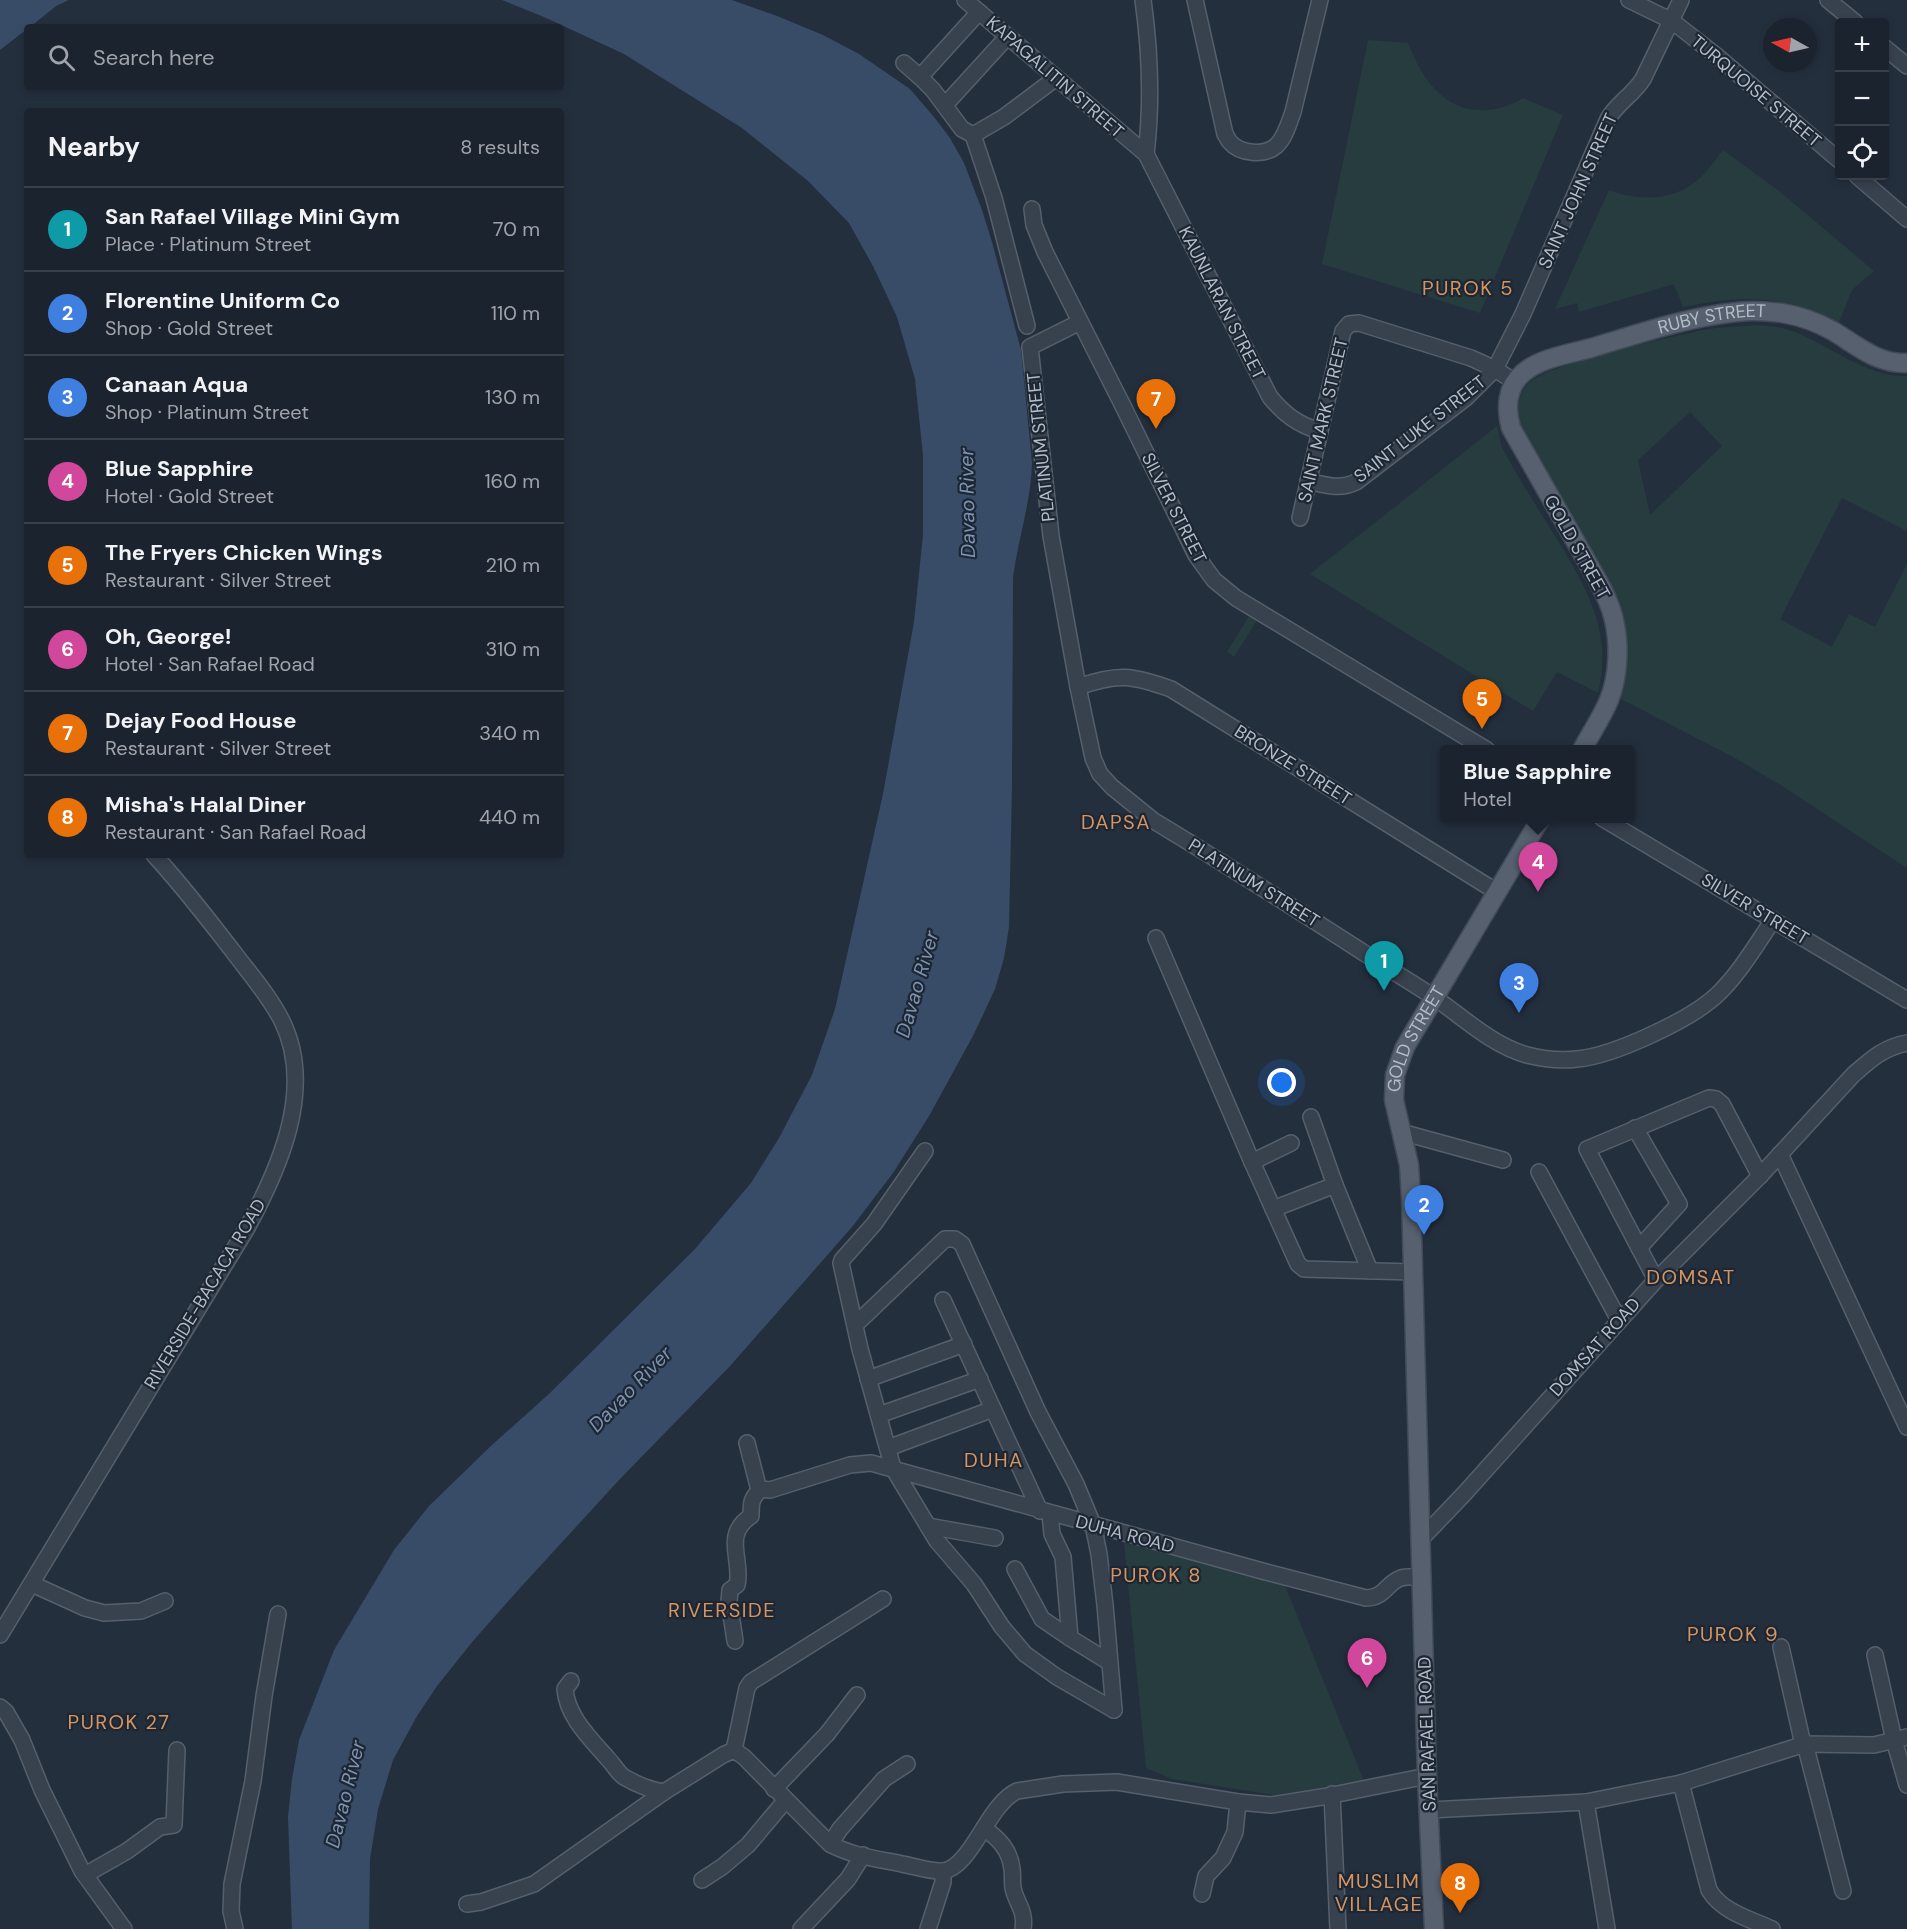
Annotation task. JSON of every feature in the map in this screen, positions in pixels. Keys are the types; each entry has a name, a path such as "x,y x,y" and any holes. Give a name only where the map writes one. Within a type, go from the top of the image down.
{"main road":[{"name":"RUBY STREET","path":"1515,382 1530,368 1555,358 1685,322 1737,312 1760,311 1797,316 1832,330 1877,358 1896,364 1907,363"},
{"name":"GOLD STREET","path":"1515,382 1509,394 1508,405 1511,428 1599,581 1613,615 1616,647 1613,686 1605,707 1585,745"},
{"name":"GOLD STREET","path":"1421,1539 1410,1180 1394,1100 1395,1075 1405,1047 1539,823"},
{"name":"SAN RAFAEL ROAD","path":"1421,1539 1427,1776 1434,1929"}],"street":[{"name":"KAPAGALITIN STREET","path":"965,0 1146,154"},
{"path":"1143,0 1148,62 1149,122 1146,154"},
{"path":"1195,0 1225,134 1238,148 1265,152 1275,148 1288,127 1320,0"},
{"name":"TURQUOISE STREET","path":"1629,0 1672,21 1718,57 1835,158"},
{"name":"SAINT JOHN STREET","path":"1495,369 1519,324 1608,119 1621,100 1637,87 1681,0"},
{"path":"1828,0 1850,18"},
{"path":"920,76 979,12"},
{"path":"945,105 1008,36"},
{"path":"1889,51 1907,66"},
{"path":"904,63 920,76 962,129 973,135 994,198 1027,326"},
{"path":"973,135 1004,117 1056,78"},
{"name":"KAUNLARAN STREET","path":"1146,154 1270,397 1289,417 1308,428 1320,431"},
{"path":"1862,180 1907,219"},
{"name":"SILVER STREET","path":"1032,209 1039,239 1196,555 1214,580 1236,598 1479,745"},
{"name":"PLATINUM STREET","path":"1080,322 1030,347 1051,536 1078,687 1094,758 1100,774 1112,787 1155,821 1434,997 1506,1047 1527,1055 1553,1059 1577,1059 1604,1054 1668,1027 1692,1014 1718,994 1738,972 1773,920"},
{"name":"SAINT MARK STREET","path":"1300,518 1344,331 1349,324 1359,323 1472,357 1495,369"},
{"path":"1495,369 1515,382"},
{"name":"SAINT LUKE STREET","path":"1308,481 1339,487 1356,482 1467,397 1495,369"},
{"name":"BRONZE STREET","path":"1078,687 1103,678 1120,676 1172,689 1497,892"},
{"name":"SILVER STREET","path":"1609,823 1907,1000"},
{"name":"RIVERSIDE-BACACA ROAD","path":"0,1635 247,1228 268,1185 293,1108 296,1086 294,1063 290,1041 283,1022 273,1004 197,905 157,858"},
{"path":"1156,938 1252,1162 1300,1267 1413,1272"},
{"name":"DOMSAT ROAD","path":"1421,1539 1656,1280 1760,1176 1870,1060 1883,1051 1907,1043"},
{"path":"1656,1280 1587,1149 1709,1098 1716,1099 1722,1104 1760,1176"},
{"path":"1311,1117 1335,1185 1370,1271"},
{"path":"1635,1128 1678,1204 1639,1248"},
{"path":"1401,1132 1503,1160"},
{"path":"1252,1162 1292,1143"},
{"path":"855,1325 945,1239 959,1241 1038,1412 1076,1484 1093,1525 1099,1554 1114,1710 1057,1677 1025,1654 1002,1627 974,1584 937,1541 893,1468 868,1379 841,1270 842,1260 874,1224 925,1151"},
{"path":"1780,1154 1907,1427"},
{"path":"1539,1172 1619,1320"},
{"path":"1273,1209 1335,1185"},
{"path":"943,1300 993,1409 1045,1512 1063,1557 1070,1638"},
{"path":"868,1379 964,1344"},
{"path":"879,1415 980,1379"},
{"path":"888,1448 993,1409"},
{"path":"735,1641 729,1601 730,1590 737,1585 738,1580 735,1553 736,1531 743,1521 751,1516 751,1502 761,1489 758,1486 747,1443"},
{"name":"DUHA ROAD","path":"761,1489 770,1490 856,1464 871,1463 1366,1598 1380,1596 1401,1578 1422,1577"},
{"path":"928,1526 995,1538"},
{"path":"1015,1569 1042,1618 1110,1662"},
{"path":"32,1584 85,1608 104,1613 141,1611 165,1601"},
{"path":"734,1750 747,1688 751,1682 883,1599"},
{"path":"235,1929 231,1911 231,1884 253,1781 278,1614"},
{"path":"1781,1647 1802,1740 1843,1891"},
{"path":"1875,1655 1900,1739 1907,1785"},
{"path":"571,1681 565,1689 565,1696 585,1732 622,1776 653,1791 664,1792"},
{"path":"774,1788 826,1734 857,1695"},
{"path":"0,1707 6,1712 22,1740 42,1790 85,1875 124,1929"},
{"path":"1429,1810 1587,1802 1682,1783 1804,1744 1874,1745 1900,1739"},
{"path":"85,1875 128,1851 160,1827 174,1825 177,1750"},
{"path":"734,1750 744,1757 830,1845 863,1855 943,1870 950,1869 960,1861 998,1808 1017,1791 1063,1784 1117,1782 1238,1802 1271,1805 1427,1776"},
{"path":"467,1904 481,1902 534,1884 664,1792 734,1750"},
{"path":"830,1845 840,1829 884,1779 908,1764"},
{"path":"1682,1783 1709,1890 1715,1900 1722,1907 1772,1929"},
{"path":"1332,1794 1338,1929"},
{"path":"702,1881 748,1845 785,1801"},
{"path":"1202,1894 1206,1876 1223,1858 1235,1832 1238,1802"},
{"path":"1587,1802 1607,1929"},
{"path":"984,1828 1004,1845 1010,1857 1013,1890 1020,1904 1024,1922 1023,1929"},
{"path":"801,1929 848,1879 863,1855"},
{"path":"928,1929 943,1882 943,1870"}],"green space":[{"path":"1368,40 1408,43 1417,62 1437,91 1446,99 1467,109 1501,108 1523,98 1563,115 1480,313 1322,264"},
{"path":"1723,150 1779,191 1874,271 1852,290 1837,327 1804,309 1759,299 1728,300 1683,307 1674,284 1579,312 1577,303 1555,309 1609,190 1646,197 1670,195 1702,176"},
{"path":"1758,325 1786,329 1864,367 1878,372 1907,376 1907,531 1842,498 1780,619 1832,647 1849,614 1875,627 1907,564 1907,868 1735,758 1619,698 1626,669 1608,582 1521,429 1518,412 1519,400 1527,385 1538,377 1581,360 1716,328","holes":["1690,412 1722,446 1650,515 1638,460"]},
{"path":"1497,426 1502,448 1568,557 1587,594 1600,631 1602,671 1598,693 1557,672 1533,711 1310,574"},
{"path":"1249,616 1257,620 1234,657 1227,652"},
{"path":"1124,1543 1284,1583 1364,1781 1274,1795 1172,1779 1146,1768"}],"water":[{"path":"0,0 69,0 56,6 34,24 24,24 24,31 0,50"},
{"name":"Davao River","path":"502,0 732,0 823,35 859,54 910,89 950,138 964,163 992,242 1021,350 1032,463 1029,492 1013,577 1009,927 1004,958 995,989 974,1034 929,1116 893,1173 852,1227 731,1365 619,1480 473,1641 437,1686 417,1716 393,1760 378,1809 370,1859 369,1929 292,1929 288,1817 299,1740 334,1650 394,1550 429,1506 550,1393 695,1249 751,1183 779,1138 812,1075 835,1009 883,794 914,622 923,535 923,455 915,379 897,317 873,266 849,223 808,181 742,128 624,54 564,26 564,24"}],"place":[{"name":"Dejay Food House","path":"1156,429"},
{"name":"The Fryers Chicken Wings","path":"1482,729"},
{"name":"Blue Sapphire","path":"1538,892"},
{"name":"San Rafael Village Mini Gym","path":"1384,991"},
{"name":"Canaan Aqua","path":"1519,1013"},
{"name":"Florentine Uniform Co","path":"1424,1235"},
{"name":"Oh, George!","path":"1367,1688"},
{"name":"Misha's Halal Diner","path":"1460,1913"}],"district":[{"name":"PUROK 5","path":"1468,288"},
{"name":"DAPSA","path":"1116,822"},
{"name":"DOMSAT","path":"1691,1277"},
{"name":"DUHA","path":"994,1460"},
{"name":"PUROK 8","path":"1156,1575"},
{"name":"RIVERSIDE","path":"722,1610"},
{"name":"PUROK 9","path":"1733,1634"},
{"name":"PUROK 27","path":"119,1722"},
{"name":"MUSLIM VILLAGE","path":"1379,1892"}]}
